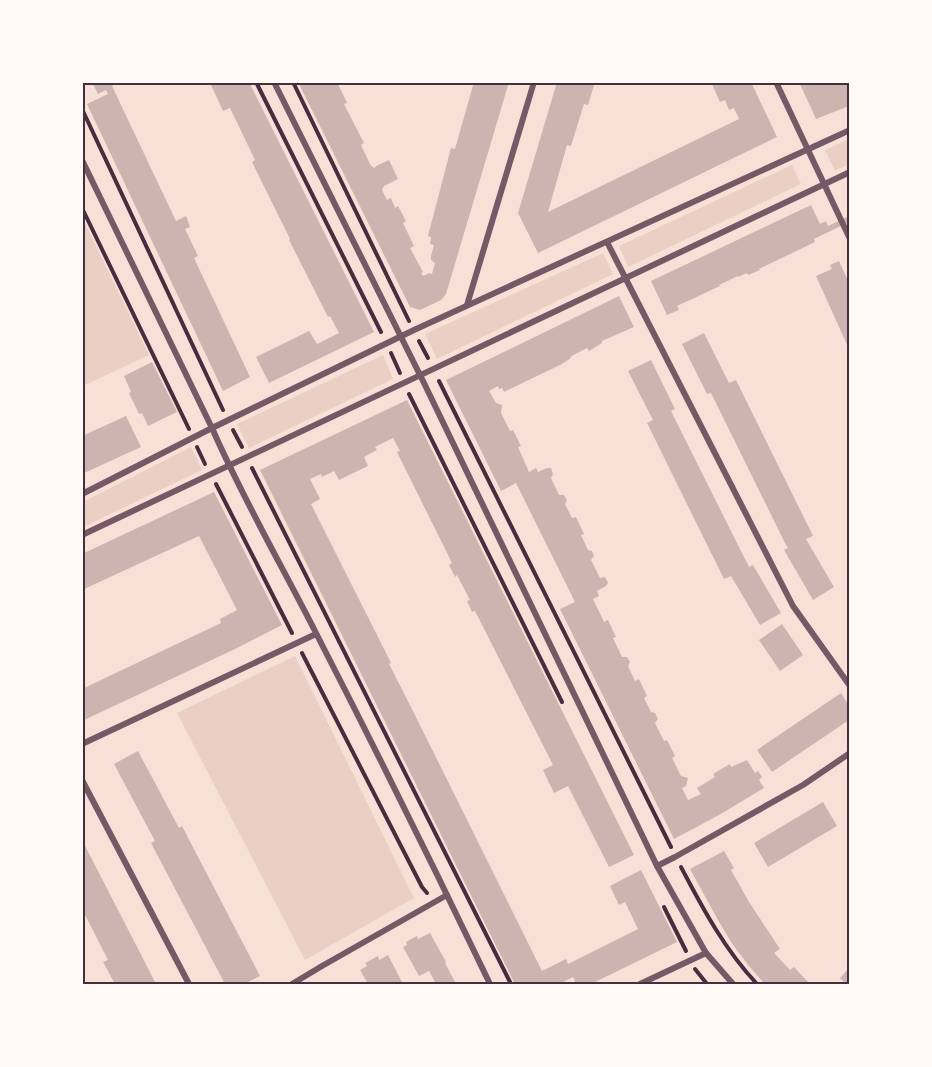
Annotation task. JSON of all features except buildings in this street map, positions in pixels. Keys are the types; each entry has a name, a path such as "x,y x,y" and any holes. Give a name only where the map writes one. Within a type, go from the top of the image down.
{"street":[{"path":"274,82 401,336 657,866 706,953 733,984"},
{"path":"467,305 534,82"},
{"path":"776,82 849,239"},
{"path":"82,494 401,336 849,130"},
{"path":"82,160 228,465 316,633 490,984"},
{"path":"82,535 849,172"},
{"path":"607,242 792,606 849,686"},
{"path":"82,744 316,633"},
{"path":"657,866 803,785 849,753"},
{"path":"82,780 189,984"},
{"path":"292,984 447,895"},
{"path":"640,984 706,953"}],"path":[{"path":"256,82 387,343 564,707"},
{"path":"293,82 675,857 710,921 742,969 757,984"},
{"path":"82,109 246,457 511,984"},
{"path":"82,208 210,474 422,887 435,902"},
{"path":"659,897 690,961 707,984"}],"shaded area":[{"path":"849,139 849,164 835,171 825,150"},
{"path":"792,165 801,184 628,267 619,246"},
{"path":"83,219 149,355 82,386"},
{"path":"603,253 613,274 437,359 425,334"},
{"path":"383,355 393,379 249,448 237,424"},
{"path":"191,447 202,470 83,527 83,502"},
{"path":"295,656 414,898 305,960 177,713"}]}
